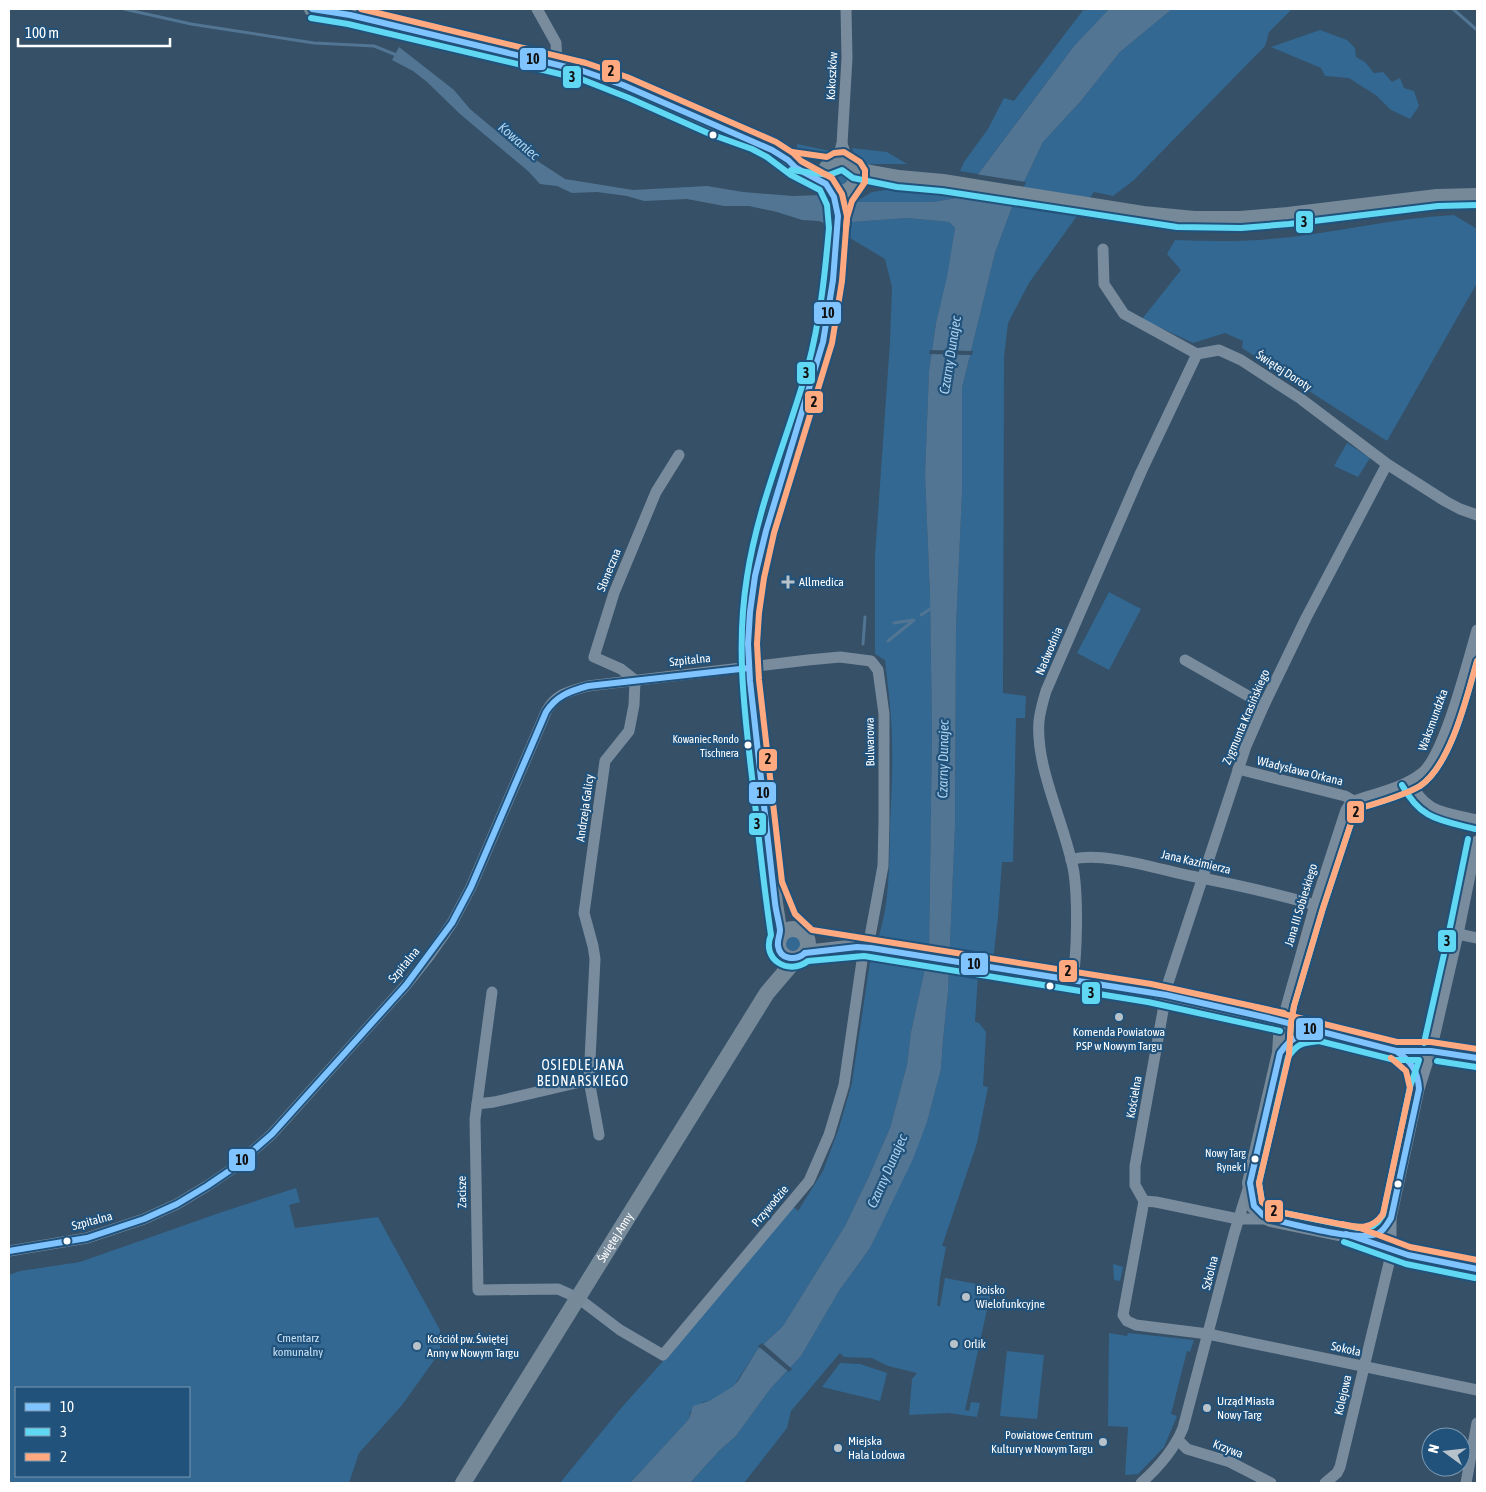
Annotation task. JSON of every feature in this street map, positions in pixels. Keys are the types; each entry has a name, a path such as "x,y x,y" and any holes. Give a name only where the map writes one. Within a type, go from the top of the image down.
{"street":[{"path":"312,9 350,15 583,71 623,85 716,128 766,146 788,160 796,168 838,192 845,173"},
{"path":"537,9 556,43 557,65"},
{"name":"Kokoszków","path":"845,173 842,144 848,58 846,9"},
{"path":"788,160 883,183 899,178 943,182 1177,218 1240,219 1437,197 1477,196"},
{"path":"838,223 825,176 845,173"},
{"path":"780,936 749,668 750,612 757,567 766,531 808,398 823,342 831,296 845,173"},
{"path":"1103,250 1104,284 1124,314 1197,354"},
{"name":"Świętej Doroty","path":"1197,354 1220,350 1241,360 1301,399 1387,464 1445,501 1477,516"},
{"name":"Nadwodnia","path":"1073,980 1076,909 1074,874 1042,758 1039,723 1041,708 1046,691 1141,472 1197,354"},
{"name":"Słoneczna","path":"635,680 621,669 594,656 614,594 656,492 679,455"},
{"name":"Zygmunta Krasińskiego","path":"1166,996 1168,984 1238,769 1264,705 1338,555 1387,464"},
{"name":"Waksmundzka","path":"1354,801 1410,781 1427,769 1439,750 1477,630"},
{"name":"Bulwarowa","path":"749,668 840,657 871,661 878,670 885,735 883,866 865,947"},
{"path":"1184,660 1264,705"},
{"name":"Szpitalna","path":"9,1251 87,1238 144,1219 170,1207 232,1170 290,1115 406,985 452,923 471,887 550,705 564,693 588,686 749,668"},
{"name":"Andrzeja Galicy","path":"599,1135 589,1080 595,959 584,913 605,761 629,731 634,705 635,680"},
{"name":"Władysława Orkana","path":"1238,769 1344,796 1354,801"},
{"path":"1410,781 1416,794 1433,809 1477,820"},
{"name":"Jana III Sobieskiego","path":"1282,1022 1315,905 1346,810 1354,801"},
{"name":"Kolejowa","path":"1326,1483 1337,1473 1340,1467 1389,1263 1391,1218 1419,1089 1431,1051 1458,934 1477,841"},
{"name":"Jana Kazimierza","path":"1071,860 1087,856 1142,864 1315,905"},
{"path":"773,884 784,912 801,945"},
{"path":"780,936 787,930 801,945"},
{"path":"1458,934 1477,938"},
{"name":"Świętej Anny","path":"767,993 780,953 778,946 780,936"},
{"path":"780,953 787,958 801,945 865,947 1166,996 1282,1022 1396,1051 1431,1051 1477,1058"},
{"name":"Świętej Anny","path":"463,1483 767,993 801,945"},
{"name":"Przywodzie","path":"578,1298 620,1330 664,1355 809,1181 829,1135 844,1085 865,947"},
{"name":"Zacisze","path":"492,992 475,1119 478,1290 558,1289 578,1298"},
{"name":"Kościelna","path":"1144,1201 1135,1185 1135,1166 1166,996"},
{"path":"1271,1219 1263,1215 1254,1206 1250,1183 1280,1053 1282,1022"},
{"path":"1280,1053 1289,1041 1298,1035 1319,1032"},
{"path":"1396,1051 1412,1063 1419,1076 1419,1089"},
{"path":"477,1104 494,1102 589,1080"},
{"name":"Szkolna","path":"1141,1483 1157,1469 1178,1440 1183,1428 1238,1219 1250,1183"},
{"path":"1208,1334 1136,1324 1127,1321 1123,1315 1144,1201 1238,1219 1271,1219 1358,1237 1408,1256 1477,1269"},
{"path":"1358,1237 1377,1234 1385,1228 1391,1218"},
{"name":"Sokoła","path":"1208,1334 1477,1390"},
{"path":"1466,1483 1477,1423"},
{"name":"Krzywa","path":"1178,1440 1187,1450 1230,1462 1271,1483"}],"green space":[{"path":"1084,9 1109,9 1074,46 978,174 960,171 964,162 988,129 1004,98 1014,101"},
{"path":"1172,9 1292,9 1269,32 1265,46 1134,180 1113,196 1094,192 1029,283 1008,323 1004,357 1003,693 1026,696 1025,718 1016,718 1013,862 1002,862 993,961 979,959 975,1022 979,1023 986,1032 983,1086 988,1087 977,1143 942,1246 946,1247 937,1306 940,1306 945,1278 992,1287 965,1410 969,1411 971,1402 980,1403 977,1417 948,1413 909,1415 912,1379 917,1373 888,1366 872,1358 844,1357 840,1353 791,1411 787,1428 744,1483 690,1483 720,1450 736,1436 771,1388 801,1356 839,1291 870,1248 927,1122 941,1069 948,992 955,826 956,628 962,492 962,388 995,253 1012,207 1043,142 1080,102 1120,52"},
{"path":"1320,30 1347,40 1355,48 1356,57 1365,62 1374,73 1383,72 1392,82 1400,78 1404,88 1414,91 1419,106 1410,119 1391,110 1377,96 1349,78 1325,76 1321,68 1271,47"},
{"path":"797,144 830,152 814,157 806,156 797,153"},
{"path":"852,148 887,152 907,164 864,164 855,156"},
{"path":"837,169 843,169 848,174 846,183 837,185 832,180 832,174"},
{"path":"899,188 927,190 961,197 933,202 855,202 872,192"},
{"path":"1454,215 1477,229 1477,283 1387,441 1242,348 1243,341 1225,333 1193,343 1142,319 1181,270 1167,254 1175,240 1235,241 1294,237 1408,219"},
{"path":"907,218 949,222 955,228 948,275 936,323 929,371 925,474 930,596 932,731 929,950 911,1032 907,1065 890,1128 845,1226 783,1326 757,1350 735,1384 729,1390 709,1401 703,1402 690,1412 689,1419 630,1483 560,1483 792,1205 798,1211 823,1171 839,1128 852,1083 871,955 882,926 889,876 892,734 885,660 875,654 875,556 892,287 885,259 850,238 852,222"},
{"path":"1347,443 1370,458 1358,477 1334,466"},
{"path":"1109,592 1141,609 1109,670 1077,653"},
{"path":"793,934 800,937 803,944 800,951 793,954 786,951 783,944 786,937"},
{"name":"Cmentarz komunalny","path":"296,1188 300,1202 289,1205 295,1228 378,1217 440,1330 440,1352 402,1405 359,1453 349,1483 9,1483 9,1275 20,1271 80,1262"},
{"path":"1113,1264 1123,1267 1120,1281 1114,1280"},
{"path":"1109,1333 1127,1336 1128,1333 1194,1340 1190,1352 1187,1351 1171,1414 1177,1416 1164,1447 1138,1474 1125,1475 1128,1427 1108,1426"},
{"path":"1007,1351 1044,1355 1037,1419 1000,1416"},
{"path":"840,1363 860,1364 887,1373 880,1401 822,1387"}],"water":[{"name":"Czarny Dunajec","path":"1109,9 1172,9 1120,52 1080,102 1043,142 1012,207 995,253 962,388 962,492 956,628 955,826 948,992 941,1069 927,1122 913,1159 870,1248 839,1291 801,1356 771,1388 736,1436 720,1450 690,1483 630,1483 689,1419 693,1406 709,1401 732,1387 738,1381 757,1350 783,1326 845,1226 890,1128 907,1065 911,1032 929,950 932,731 930,596 925,474 929,371 936,323 947,277 955,228 949,222 907,218 852,222 855,202 933,202 961,197 1074,46"},
{"path":"399,47 454,90 470,109 513,145 565,179 633,190 707,186 743,192 793,196 822,195 827,202 828,225 819,221 802,220 749,206 724,206 687,199 644,201 627,196 597,192 572,193 557,186 540,184 528,171 460,114 427,82 413,71 392,60"}],"pier":[{"path":"975,174 1026,182 1016,204 958,195"},
{"path":"930,350 973,351 972,355 929,354"},
{"path":"762,1343 792,1369 789,1372 758,1346"}],"waterway":[{"name":"Kowaniec","path":"124,9 191,24 314,43 374,46 399,56"},
{"path":"1453,9 1477,30"},
{"path":"921,615 933,607"},
{"path":"863,644 865,617"},
{"path":"894,623 913,620"},
{"path":"888,641 914,620"}],"transit line":[{"name":"10","path":"312,9 350,15 583,71 623,85 772,150 788,160 796,168 826,184 834,197 838,216 833,280 823,342 766,531 755,576 748,644 750,681 775,903 780,930 778,946 779,951 789,958 801,956 805,953"},
{"name":"2","path":"361,9 586,63 627,77 776,142 793,153 801,161 832,178 842,194 847,216 842,281 832,343 774,533 764,578 759,613 757,644 759,680 782,882 795,914 812,930 1151,984 1284,1013"},
{"name":"3","path":"311,18 348,24 581,79 710,134 752,149 767,157 791,175 820,190 827,205 829,228 819,315 808,366 758,523 747,577 742,627 742,677 746,727 771,935 769,944 773,958 778,963 792,967 808,961 864,956 1148,1002 1280,1031"},
{"name":"2","path":"792,152 827,157 834,153 844,152 860,162 865,170 865,182 852,201 846,228"},
{"name":"3","path":"791,170 829,175 842,170 853,178 897,187 942,191 1177,227 1241,228 1438,206 1477,205"},
{"name":"3","path":"1289,1051 1294,1006 1323,908 1354,814 1358,809 1413,790 1431,776 1441,763 1456,729 1477,661"},
{"name":"2","path":"1477,661 1456,729 1441,763 1431,776 1413,790 1358,809 1354,814 1323,908 1294,1006 1289,1055 1259,1183 1262,1202 1274,1211 1360,1228 1410,1247 1477,1260"},
{"name":"10","path":"9,1251 87,1238 144,1219 177,1204 207,1186 232,1169 272,1134 406,985 452,923 471,887 546,712 559,698 569,692 588,686 749,668"},
{"name":"3","path":"1402,785 1416,805 1432,817 1475,829"},
{"name":"3","path":"1424,1043 1468,839"},
{"name":"10","path":"805,953 857,947 871,948 1166,995 1268,1018 1396,1051 1431,1051 1477,1058"},
{"name":"2","path":"1255,1007 1397,1042 1431,1042 1477,1049"},
{"name":"10","path":"1319,1032 1296,1037 1280,1053 1250,1183 1254,1206 1263,1215 1271,1219 1326,1232 1358,1236 1379,1233 1386,1226 1391,1218 1419,1089 1413,1067 1396,1051"},
{"name":"3","path":"1319,1041 1395,1060 1419,1060 1410,1087 1383,1215 1373,1226 1358,1228 1274,1211 1262,1202 1259,1183 1288,1057 1301,1044 1319,1041"},
{"name":"2","path":"1342,1224 1354,1226 1370,1225 1383,1214 1410,1088 1406,1071 1391,1058"},
{"name":"3","path":"1437,1061 1476,1067"},
{"name":"10","path":"1346,1234 1408,1255 1477,1269"},
{"name":"3","path":"1344,1242 1406,1264 1475,1278"}],"place":[{"name":"Allmedica","path":"788,582"},
{"name":"Kowaniec Rondo Tischnera","path":"748,745"},
{"name":"Komenda Powiatowa PSP w Nowym Targu","path":"1119,1017"},
{"name":"Nowy Targ Rynek I","path":"1255,1159"},
{"name":"Boisko Wielofunkcyjne","path":"966,1297"},
{"name":"Orlik","path":"954,1344"},
{"name":"Kościół pw. Świętej Anny w Nowym Targu","path":"417,1346"},
{"name":"Urząd Miasta Nowy Targ","path":"1207,1408"},
{"name":"Powiatowe Centrum Kultury w Nowym Targu","path":"1103,1442"},
{"name":"Miejska Hala Lodowa","path":"838,1448"}],"district":[{"name":"OSIEDLE JANA BEDNARSKIEGO","path":"583,1074"}]}
